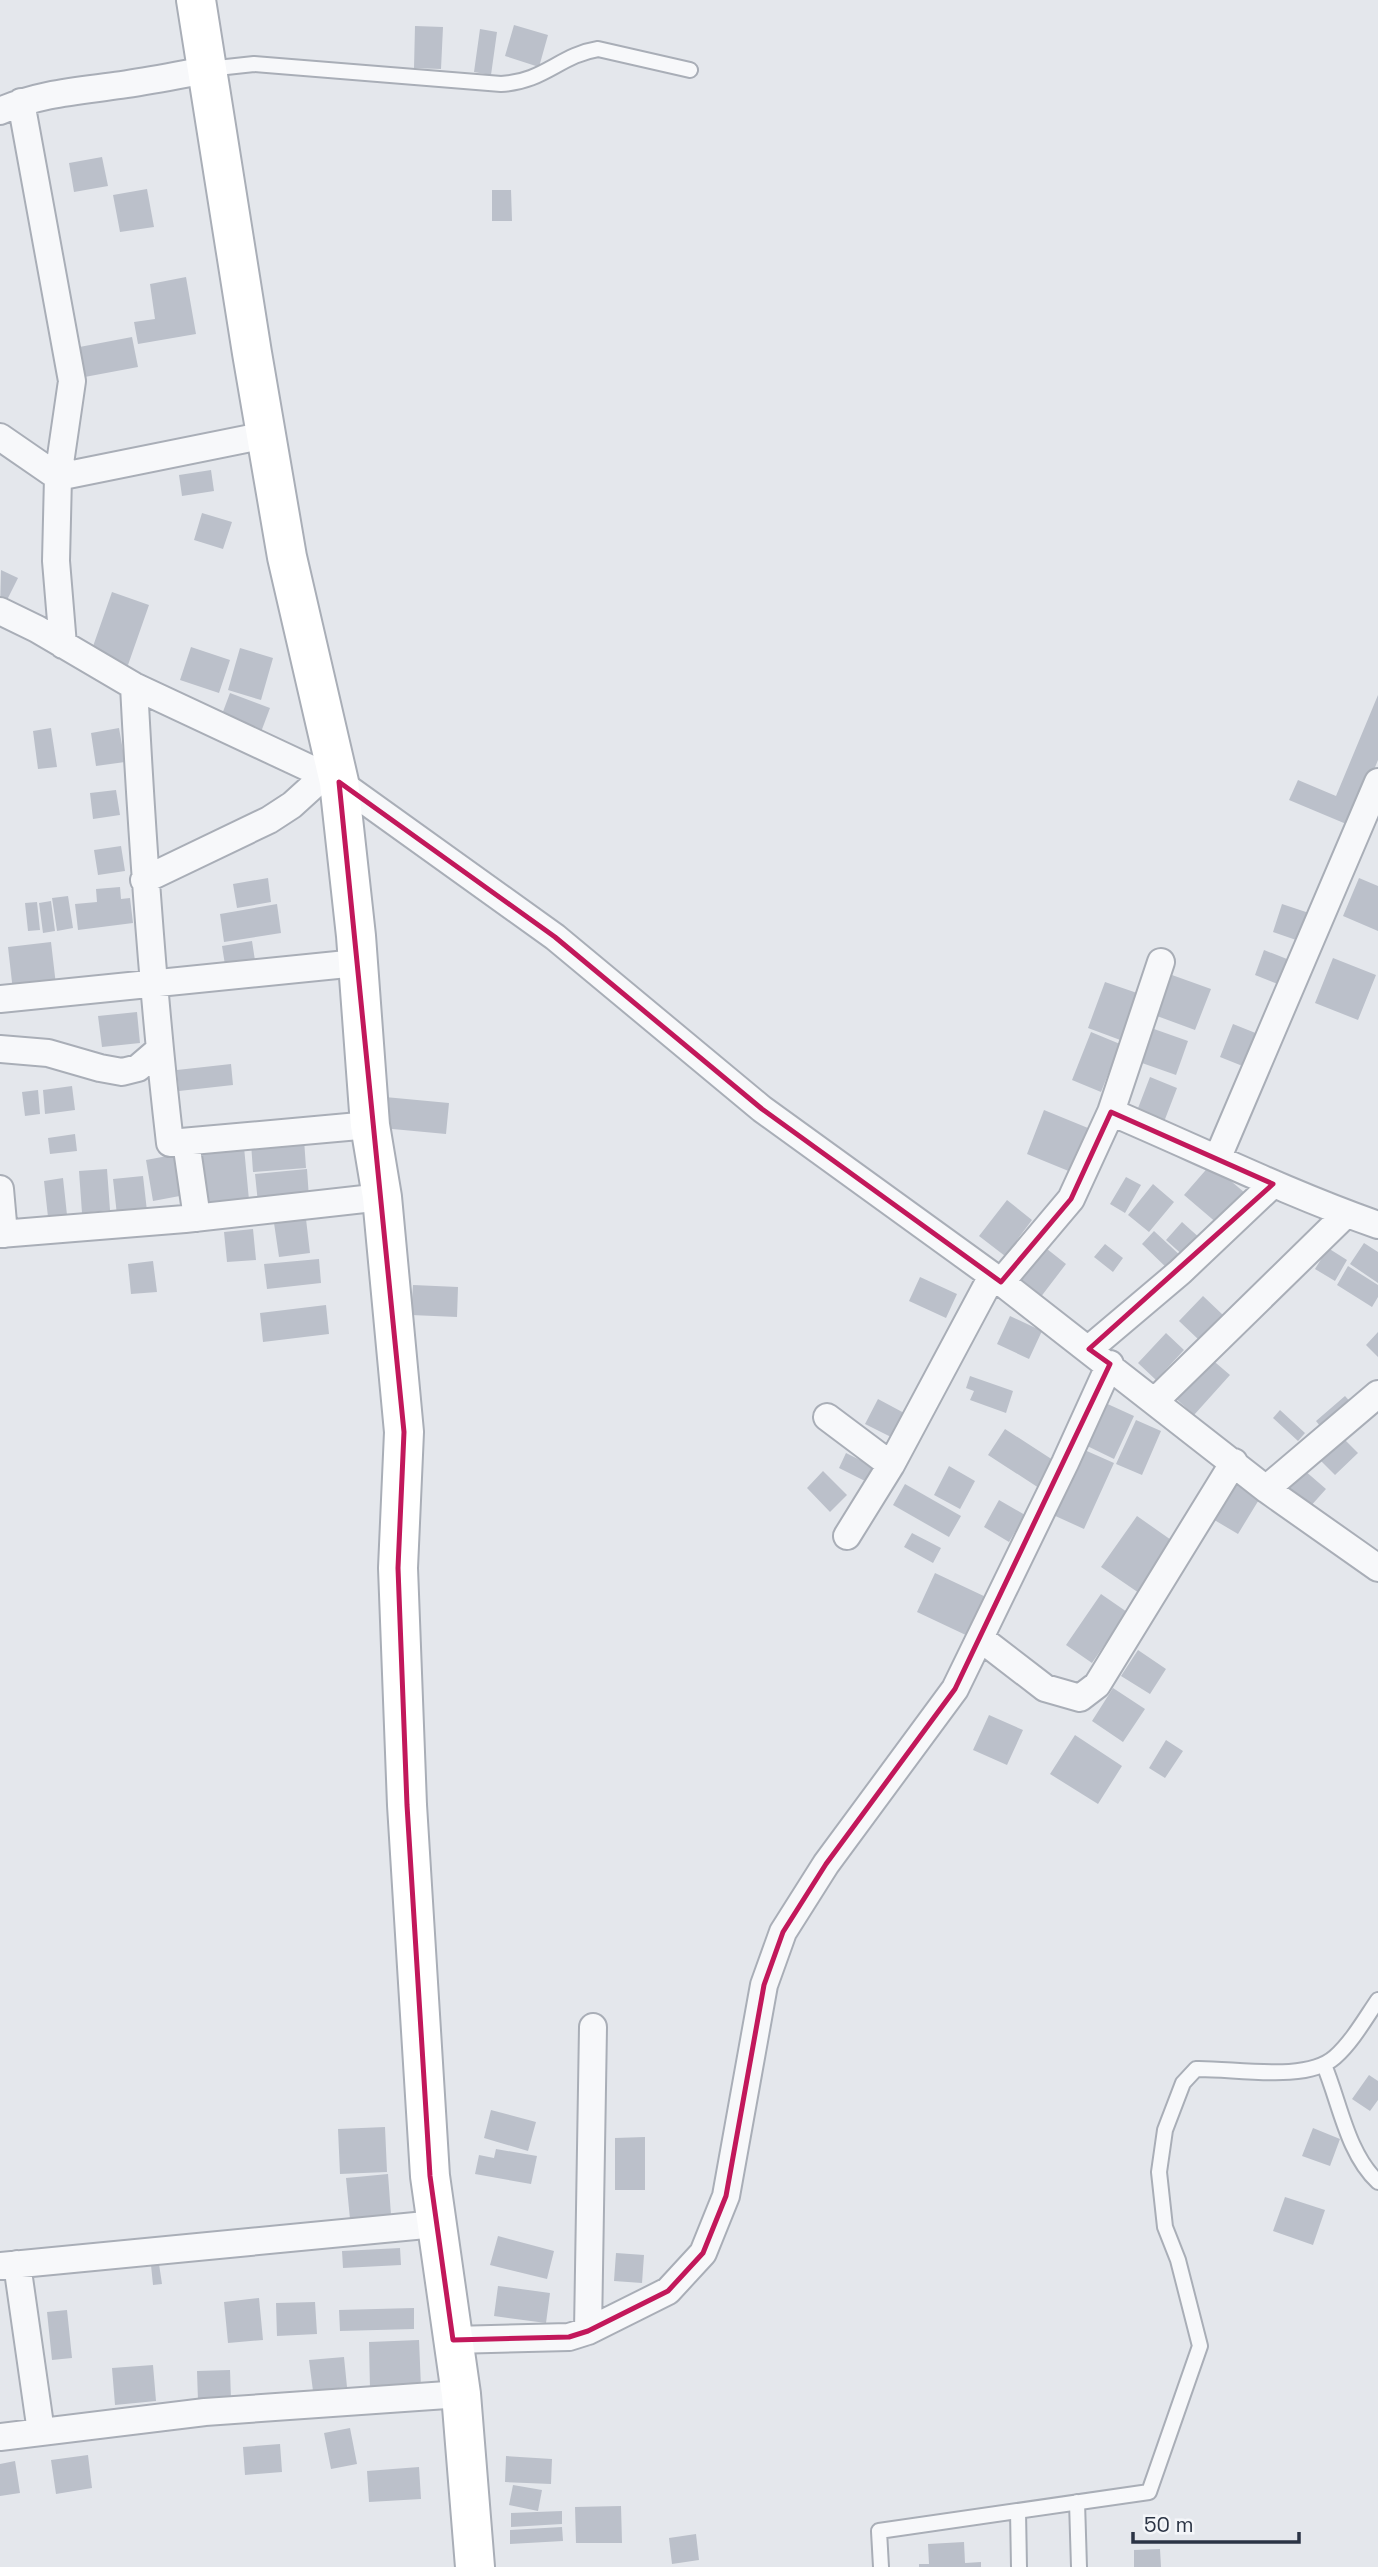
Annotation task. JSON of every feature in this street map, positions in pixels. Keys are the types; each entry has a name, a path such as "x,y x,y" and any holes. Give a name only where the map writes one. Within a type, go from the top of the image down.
{"street":[{"path":"196,0 266,435 332,778 356,963 370,1125 382,1196 404,1432 398,1568 399,1638 407,1819 430,2176 461,2394 475,2567"},
{"path":"63,645 56,561 58,477 72,381 10,106 79,89 119,86 206,69"},
{"path":"0,437 58,477 266,435"},
{"path":"0,611 134,686 332,778 555,937 762,1109 997,1279 1266,1489 1378,1568"},
{"path":"134,686 144,880 170,1143 370,1125"},
{"path":"144,880 269,820 332,778"},
{"path":"1218,1157 1378,782"},
{"path":"847,1535 891,1465 997,1279 1071,1199 1111,1112 1161,962"},
{"path":"0,999 356,963"},
{"path":"0,1049 48,1054 122,1072 138,1068 159,1050"},
{"path":"1111,1112 1218,1157 1273,1184 1378,1225"},
{"path":"186,1142 197,1218"},
{"path":"453,2340 569,2337 588,2331 668,2291 704,2253 726,2196 764,1985 783,1932 826,1864 955,1689 980,1638 1100,1357 1180,1272 1273,1184"},
{"path":"0,1189 2,1234 197,1218 382,1196"},
{"path":"1155,1401 1346,1214"},
{"path":"1266,1489 1378,1394"},
{"path":"827,1417 891,1465"},
{"path":"980,1638 1045,1688 1080,1698 1097,1685 1234,1462"},
{"path":"588,2331 593,2026"},
{"path":"41,2432 8,2265 436,2224"},
{"path":"0,2437 205,2412 461,2394"}],"lane":[{"path":"206,69 254,64 521,83 584,51 598,49 690,70"},
{"path":"881,2567 879,2530 1149,2492 1200,2346 1178,2260 1165,2227 1159,2172 1165,2130 1183,2083 1196,2070 1298,2072 1324,2065 1336,2057 1378,2000"},
{"path":"1324,2065 1349,2135 1368,2172 1378,2182"},
{"path":"1077,2502 1079,2567"},
{"path":"1018,2511 1018,2567"}],"highlighted area":[{"path":"339,782 555,937 762,1109 1001,1282 1071,1199 1111,1112 1273,1184 1089,1349 1110,1364 955,1689 826,1864 783,1932 764,1985 726,2196 703,2253 668,2291 588,2331 569,2337 453,2340 430,2176 407,1805 398,1568 404,1432"}],"building":[{"path":"514,25 548,35 539,67 505,56"},
{"path":"415,26 443,27 441,69 414,68"},
{"path":"480,29 497,32 491,75 474,72"},
{"path":"102,157 108,186 74,192 69,163"},
{"path":"147,189 154,227 120,232 113,195"},
{"path":"492,190 511,190 512,221 492,221"},
{"path":"186,277 196,334 138,344 134,322 155,319 150,284"},
{"path":"132,337 138,367 74,379 69,349"},
{"path":"211,470 214,491 182,496 179,475"},
{"path":"202,513 232,522 223,549 194,540"},
{"path":"1,570 18,578 2,610 0,609"},
{"path":"112,592 149,605 128,665 91,652"},
{"path":"191,647 230,660 219,693 180,680"},
{"path":"240,648 273,658 261,700 228,690"},
{"path":"230,693 270,708 261,732 221,717"},
{"path":"1378,695 1378,760 1351,826 1289,800 1298,780 1336,796"},
{"path":"51,728 57,767 38,769 33,731"},
{"path":"119,728 125,762 96,766 91,733"},
{"path":"116,790 120,815 93,819 90,793"},
{"path":"121,846 125,871 98,875 94,850"},
{"path":"268,878 271,902 237,908 233,884"},
{"path":"1359,878 1378,886 1378,931 1343,916"},
{"path":"120,887 121,899 130,898 133,923 78,930 75,904 97,902 96,889"},
{"path":"68,896 73,928 57,931 52,898"},
{"path":"51,901 55,931 43,933 39,903"},
{"path":"37,902 40,930 28,931 25,903"},
{"path":"277,904 281,933 224,942 220,914"},
{"path":"1282,904 1309,913 1299,941 1273,932"},
{"path":"252,941 256,967 226,971 222,946"},
{"path":"51,942 56,985 13,991 8,947"},
{"path":"1264,950 1292,961 1283,986 1255,975"},
{"path":"1333,958 1376,975 1358,1020 1315,1003"},
{"path":"1172,975 1211,989 1195,1030 1157,1016"},
{"path":"1105,982 1140,994 1123,1041 1088,1028"},
{"path":"137,1012 140,1043 102,1047 98,1016"},
{"path":"1233,1024 1258,1034 1245,1067 1220,1057"},
{"path":"1154,1029 1188,1041 1176,1075 1142,1063"},
{"path":"1091,1032 1120,1044 1101,1092 1072,1080"},
{"path":"231,1064 233,1085 179,1091 177,1070"},
{"path":"1150,1077 1177,1088 1162,1127 1135,1116"},
{"path":"72,1086 75,1110 45,1114 43,1090"},
{"path":"38,1090 40,1114 25,1116 22,1092"},
{"path":"385,1097 449,1103 446,1134 382,1128"},
{"path":"1044,1110 1088,1128 1071,1172 1027,1154"},
{"path":"75,1134 77,1151 50,1154 48,1138"},
{"path":"304,1139 306,1168 253,1172 251,1143"},
{"path":"244,1147 249,1200 206,1205 200,1152"},
{"path":"178,1154 185,1195 153,1201 146,1160"},
{"path":"1211,1164 1245,1193 1218,1224 1184,1195"},
{"path":"107,1169 110,1210 82,1213 79,1171"},
{"path":"307,1169 309,1198 258,1203 255,1174"},
{"path":"143,1176 147,1211 117,1215 113,1179"},
{"path":"1126,1177 1141,1185 1125,1213 1110,1204"},
{"path":"63,1178 67,1215 48,1217 44,1181"},
{"path":"1153,1184 1174,1202 1149,1232 1128,1215"},
{"path":"1007,1200 1032,1220 1005,1256 979,1236"},
{"path":"306,1219 310,1253 279,1257 274,1223"},
{"path":"1182,1222 1202,1240 1186,1258 1166,1240"},
{"path":"253,1229 256,1260 227,1262 224,1232"},
{"path":"1154,1231 1184,1259 1171,1272 1142,1244"},
{"path":"1364,1243 1378,1252 1378,1283 1350,1264"},
{"path":"1105,1244 1123,1258 1113,1272 1094,1257"},
{"path":"1042,1245 1066,1264 1040,1298 1016,1279"},
{"path":"1328,1248 1347,1260 1335,1281 1315,1269"},
{"path":"319,1259 321,1283 267,1289 264,1264"},
{"path":"153,1261 157,1292 131,1294 128,1264"},
{"path":"1348,1266 1378,1285 1378,1297 1372,1307 1337,1285"},
{"path":"920,1277 957,1294 946,1318 909,1301"},
{"path":"413,1285 458,1287 457,1317 411,1315"},
{"path":"1203,1296 1223,1315 1199,1340 1179,1321"},
{"path":"326,1305 329,1334 263,1342 260,1313"},
{"path":"1010,1316 1042,1331 1029,1359 997,1344"},
{"path":"1378,1332 1378,1357 1366,1345"},
{"path":"1166,1333 1184,1350 1156,1380 1138,1363"},
{"path":"1209,1357 1230,1375 1194,1415 1173,1396"},
{"path":"970,1376 1013,1391 1006,1413 970,1400 974,1391 966,1388"},
{"path":"1345,1396 1354,1406 1324,1431 1316,1421"},
{"path":"878,1399 906,1414 893,1438 865,1424"},
{"path":"1101,1401 1134,1416 1114,1459 1081,1443"},
{"path":"1280,1410 1305,1433 1298,1441 1273,1418"},
{"path":"1136,1420 1161,1431 1142,1475 1116,1464"},
{"path":"1005,1429 1056,1462 1039,1488 988,1455"},
{"path":"1341,1436 1358,1453 1335,1475 1318,1458"},
{"path":"1080,1448 1114,1463 1084,1529 1051,1514"},
{"path":"846,1453 874,1467 867,1482 839,1468"},
{"path":"949,1466 975,1481 960,1509 934,1495"},
{"path":"1304,1470 1326,1489 1309,1508 1288,1490"},
{"path":"823,1471 847,1495 830,1512 807,1488"},
{"path":"1233,1481 1260,1498 1238,1534 1211,1518"},
{"path":"905,1484 961,1516 949,1537 893,1505"},
{"path":"999,1500 1025,1515 1009,1542 984,1527"},
{"path":"1137,1516 1174,1542 1139,1593 1101,1567"},
{"path":"912,1533 941,1548 933,1563 904,1547"},
{"path":"935,1573 988,1598 970,1637 917,1612"},
{"path":"1101,1594 1127,1612 1092,1663 1066,1645"},
{"path":"1138,1650 1166,1669 1150,1694 1121,1676"},
{"path":"1113,1688 1145,1709 1123,1742 1092,1721"},
{"path":"989,1715 1023,1730 1007,1765 973,1750"},
{"path":"1075,1735 1122,1766 1098,1804 1050,1774"},
{"path":"1166,1740 1183,1751 1165,1778 1149,1768"},
{"path":"1369,2075 1378,2081 1378,2100 1370,2111 1352,2099"},
{"path":"491,2110 536,2122 528,2151 484,2138"},
{"path":"385,2127 387,2172 340,2174 338,2129"},
{"path":"1313,2128 1340,2139 1330,2166 1302,2156"},
{"path":"645,2137 645,2190 615,2190 615,2138"},
{"path":"496,2149 537,2156 531,2184 475,2174 479,2155 494,2158"},
{"path":"388,2174 391,2215 350,2219 346,2178"},
{"path":"1285,2197 1325,2210 1313,2245 1273,2231"},
{"path":"498,2236 554,2251 547,2279 490,2265"},
{"path":"400,2248 401,2265 343,2268 342,2251"},
{"path":"616,2253 644,2255 642,2283 614,2281"},
{"path":"159,2264 162,2284 153,2285 151,2265"},
{"path":"498,2286 550,2293 546,2323 494,2316"},
{"path":"259,2298 263,2340 228,2343 224,2302"},
{"path":"315,2302 317,2334 277,2336 276,2303"},
{"path":"414,2308 414,2329 340,2331 339,2310"},
{"path":"67,2310 72,2358 52,2360 47,2312"},
{"path":"419,2340 421,2387 370,2389 369,2342"},
{"path":"344,2357 347,2387 313,2391 309,2360"},
{"path":"153,2365 156,2401 115,2405 112,2368"},
{"path":"230,2370 231,2399 198,2401 197,2371"},
{"path":"350,2428 357,2464 331,2469 324,2433"},
{"path":"280,2444 282,2472 245,2475 243,2447"},
{"path":"88,2455 92,2488 56,2494 51,2460"},
{"path":"506,2456 552,2459 551,2484 505,2482"},
{"path":"15,2461 20,2493 0,2496 0,2464"},
{"path":"419,2467 421,2499 369,2502 367,2471"},
{"path":"513,2485 542,2490 538,2511 509,2505"},
{"path":"621,2506 622,2543 576,2543 575,2507"},
{"path":"562,2511 562,2524 511,2527 511,2513"},
{"path":"562,2527 563,2541 510,2544 510,2530"},
{"path":"696,2534 699,2560 672,2564 669,2538"},
{"path":"964,2542 965,2563 981,2562 981,2567 919,2567 919,2564 929,2564 928,2544"},
{"path":"1160,2549 1161,2567 1134,2567 1134,2550"}]}
